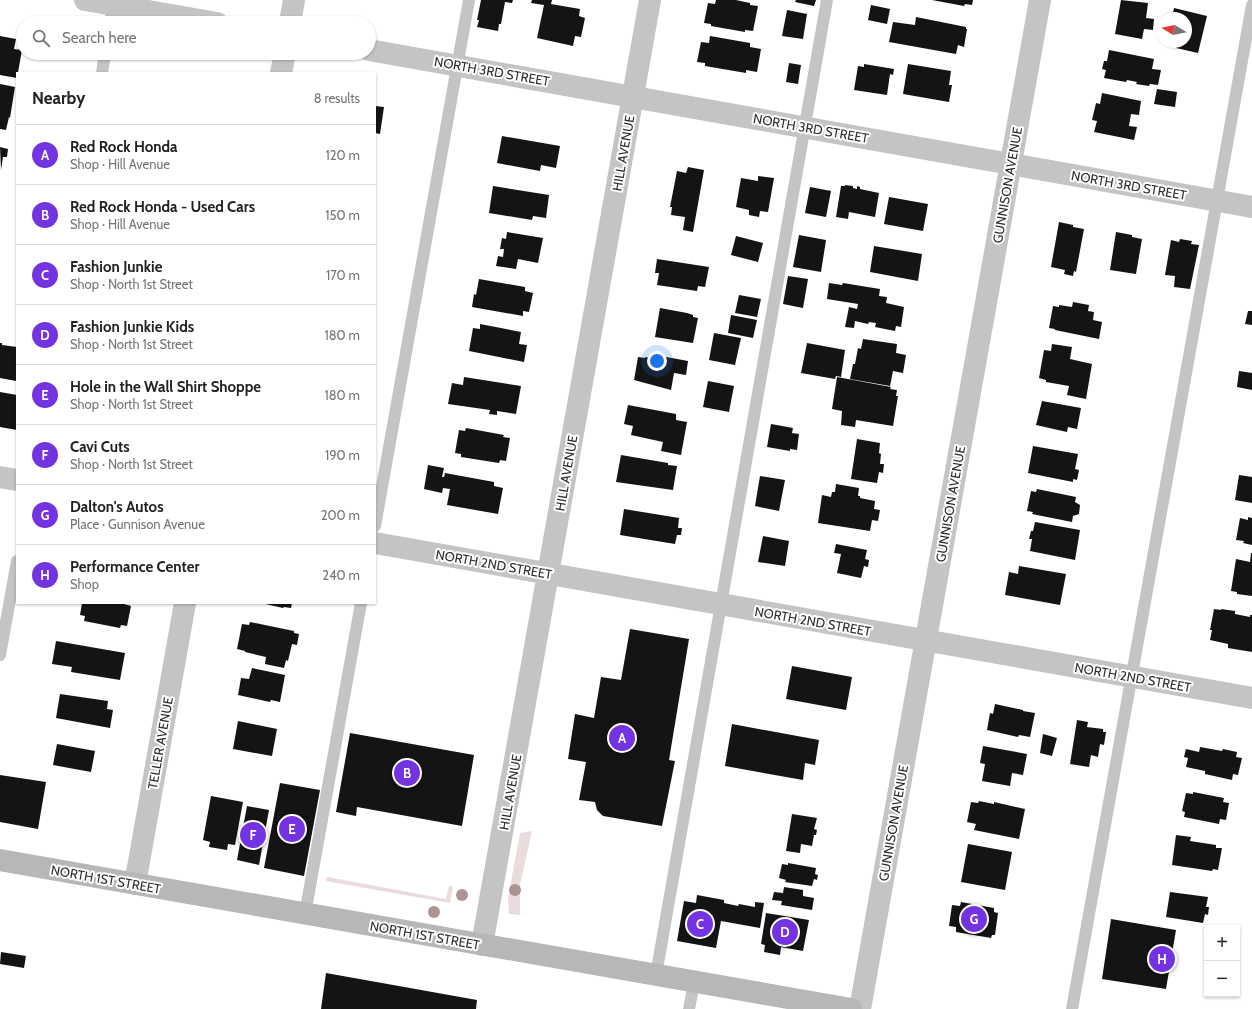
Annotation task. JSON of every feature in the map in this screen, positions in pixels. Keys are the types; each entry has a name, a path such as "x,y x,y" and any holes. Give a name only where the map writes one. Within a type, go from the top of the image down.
{"main road":[{"name":"NORTH 1ST STREET","path":"0,860 850,1009"}],"street":[{"path":"85,0 113,9 165,16"},
{"path":"291,16 294,0"},
{"name":"HILL AVENUE","path":"482,945 650,0"},
{"name":"GUNNISON AVENUE","path":"860,1009 1040,0"},
{"name":"NORTH 3RD STREET","path":"376,51 1252,207"},
{"path":"281,72 284,60"},
{"path":"0,477 16,480"},
{"name":"NORTH 2ND STREET","path":"376,543 1252,698"},
{"name":"TELLER AVENUE","path":"134,884 185,604"}],"lane":[{"path":"376,520 469,0"},
{"path":"656,975 804,127 828,0"},
{"path":"1072,1009 1252,5"},
{"path":"102,72 104,60"},
{"path":"0,655 16,567"},
{"path":"305,914 361,604"},
{"path":"689,1009 694,982"}],"shaded area":[{"path":"532,831 520,885 520,915 509,914 508,898 520,833"},
{"path":"327,877 446,899 449,886 453,887 450,903 326,881"}],"building":[{"path":"481,0 513,0 512,3 505,2 501,24 499,24 498,31 477,27"},
{"path":"532,0 552,0 551,4 580,9 579,16 585,18 581,37 575,36 573,46 537,38 544,5 531,3"},
{"path":"716,0 736,0 758,6 753,31 745,30 745,32 711,26 711,24 704,23 708,3 715,4"},
{"path":"796,0 816,0 814,6 795,2"},
{"path":"932,0 973,0 972,5 965,4 964,6"},
{"path":"1121,0 1148,3 1146,18 1154,19 1153,30 1144,29 1142,39 1115,34"},
{"path":"871,5 890,9 887,24 868,20"},
{"path":"1174,8 1190,12 1173,12"},
{"path":"787,10 807,14 803,39 782,36"},
{"path":"1192,12 1207,16 1198,53 1176,48 1192,48"},
{"path":"916,17 966,27 964,47 958,45 956,54 889,42 893,22 915,25"},
{"path":"0,36 16,39 14,49 16,49 16,60 20,60 18,72 16,72 16,78 0,75"},
{"path":"710,36 750,43 750,47 761,49 757,72 746,70 746,73 705,66 705,63 697,62 701,42 709,43"},
{"path":"1109,50 1154,59 1152,69 1161,70 1158,85 1150,84 1149,86 1136,84 1137,82 1127,80 1126,82 1104,78 1106,70 1102,69 1104,61 1107,61"},
{"path":"789,63 801,65 798,84 786,82"},
{"path":"864,64 894,69 893,75 890,74 887,95 854,90 858,66 864,67"},
{"path":"908,64 951,71 949,85 952,85 949,102 903,94"},
{"path":"0,84 15,87 10,118 9,117 6,130 0,129"},
{"path":"1157,89 1177,92 1175,107 1154,104"},
{"path":"1102,93 1141,101 1139,115 1131,114 1129,126 1137,127 1134,140 1094,132 1097,121 1092,120 1096,103 1100,104"},
{"path":"376,106 384,107 380,134 376,133"},
{"path":"502,136 560,146 556,168 541,165 540,171 497,163"},
{"path":"0,147 8,149 7,157 3,157 1,170"},
{"path":"688,167 704,170 693,232 683,230 685,217 671,215 672,207 670,207 677,171 686,173"},
{"path":"758,176 774,178 768,212 760,211 759,217 749,215 749,210 736,207 741,178 758,181"},
{"path":"493,186 549,195 546,218 533,216 532,220 489,213"},
{"path":"841,186 853,186 853,188 857,189 857,186 860,187 860,189 879,193 875,217 849,212 848,219 836,217"},
{"path":"810,187 831,191 826,217 805,213"},
{"path":"889,197 928,204 923,231 884,224"},
{"path":"1059,222 1084,229 1076,272 1074,271 1073,276 1064,274 1065,270 1051,267"},
{"path":"507,232 543,238 538,263 518,259 516,269 496,266 498,256 503,257 504,249 500,249 502,238 506,239"},
{"path":"1116,232 1132,235 1132,237 1142,239 1136,274 1110,270"},
{"path":"799,235 826,240 821,272 793,267"},
{"path":"736,236 763,243 758,262 731,255"},
{"path":"1180,239 1192,241 1191,244 1199,245 1190,289 1174,287 1175,276 1165,275 1171,240 1179,242"},
{"path":"874,246 922,254 918,281 870,272"},
{"path":"657,259 709,267 705,287 698,286 697,291 657,285 659,273 655,273"},
{"path":"788,276 808,279 803,308 783,304"},
{"path":"479,279 525,287 525,291 533,293 529,312 523,311 523,316 472,307 474,294 476,295"},
{"path":"829,283 842,285 843,283 880,289 879,296 887,297 886,303 904,307 901,327 896,326 895,331 875,327 876,323 869,322 868,324 855,321 854,328 845,327 849,307 857,309 858,304 827,299"},
{"path":"739,295 761,299 757,317 735,313"},
{"path":"1073,302 1089,305 1088,311 1094,312 1093,320 1102,322 1099,339 1049,328 1053,306 1059,307 1059,305 1072,307"},
{"path":"660,308 687,313 698,318 693,343 655,337"},
{"path":"1248,311 1252,311 1252,325 1245,324"},
{"path":"731,315 757,320 753,338 728,333"},
{"path":"480,324 521,332 519,344 527,345 524,362 469,351 473,328 480,329"},
{"path":"714,333 741,338 735,365 709,360"},
{"path":"863,339 897,344 896,353 906,355 903,373 893,371 890,386 850,379 858,348 861,349"},
{"path":"0,343 2,343 2,345 16,347 16,381 0,378"},
{"path":"807,343 845,350 841,377 836,376 835,379 801,373"},
{"path":"1052,344 1072,347 1070,359 1092,364 1086,399 1067,395 1069,386 1046,382 1046,380 1039,378 1044,350 1051,351"},
{"path":"661,356 688,361 686,375 674,373 671,390 634,380 638,357 660,359"},
{"path":"1239,371 1252,373 1252,390 1237,387"},
{"path":"464,377 521,386 516,414 497,411 497,415 489,414 490,410 448,404 452,383 463,385"},
{"path":"837,377 891,387 890,389 897,390 896,396 898,396 893,426 856,420 855,427 841,425 842,411 832,409"},
{"path":"708,381 734,386 729,412 703,407"},
{"path":"0,392 16,395 16,430 0,427"},
{"path":"1042,401 1081,408 1077,429 1068,427 1067,432 1036,425"},
{"path":"628,405 676,414 676,420 687,422 681,455 661,451 663,442 631,435 633,426 624,424"},
{"path":"771,424 793,428 792,433 799,434 797,450 790,449 790,451 767,447"},
{"path":"466,428 504,435 503,437 510,438 506,461 500,460 499,463 461,457 461,454 455,453 459,430 465,431"},
{"path":"857,439 880,443 880,464 884,464 883,473 879,472 877,483 851,479"},
{"path":"1033,446 1078,454 1075,469 1079,470 1077,480 1073,479 1073,482 1028,473"},
{"path":"621,455 668,463 668,465 677,466 673,490 616,482"},
{"path":"428,465 444,468 442,477 444,477 445,473 494,482 494,486 503,488 498,514 447,505 450,489 443,488 442,493 424,489"},
{"path":"1239,475 1252,477 1252,503 1235,500"},
{"path":"760,476 785,480 779,511 755,506"},
{"path":"836,484 859,488 858,496 860,496 860,498 875,501 874,509 880,510 878,521 872,520 870,531 818,523 822,495 831,497 832,492 835,492"},
{"path":"1037,489 1076,497 1075,502 1080,505 1079,514 1073,516 1072,522 1032,514 1033,512 1027,511 1031,491 1036,492"},
{"path":"624,509 679,518 678,528 682,528 681,535 677,535 675,544 620,535"},
{"path":"1248,517 1252,518 1252,545 1243,543 1244,541 1236,540 1240,518 1248,520"},
{"path":"1035,522 1080,530 1075,560 1030,551 1032,539 1029,539"},
{"path":"763,536 789,541 785,566 758,562"},
{"path":"836,544 867,550 865,559 869,560 868,567 864,566 861,578 837,573 841,554 834,553"},
{"path":"1251,553 1252,596 1237,594 1237,592 1231,591 1236,559 1250,562"},
{"path":"1019,566 1066,574 1060,605 1005,595 1009,572 1018,574"},
{"path":"82,604 124,604 131,606 127,626 121,625 120,628 84,621 85,616 80,615"},
{"path":"265,604 292,604 291,608 283,608"},
{"path":"1214,609 1235,611 1235,614 1250,617 1250,615 1252,615 1252,652 1228,648 1228,644 1210,640 1212,630 1210,630"},
{"path":"250,622 294,631 294,633 299,634 297,645 292,644 288,661 286,660 284,668 265,664 266,657 237,649 242,624 249,625"},
{"path":"630,629 689,639 669,760 675,761 662,826 603,816 597,810 595,802 579,800 586,762 568,759 575,714 594,718 601,677 621,680"},
{"path":"56,641 125,653 120,680 71,672 72,667 52,664"},
{"path":"792,666 852,677 846,710 786,699"},
{"path":"252,668 285,675 280,702 271,700 270,702 238,695 241,678 249,679"},
{"path":"60,694 108,701 107,709 113,710 110,728 56,718"},
{"path":"995,704 1035,713 1030,737 1019,735 1018,737 987,730 990,713 993,714"},
{"path":"1077,720 1088,722 1087,727 1103,729 1103,732 1106,732 1104,745 1100,744 1098,757 1091,755 1089,767 1070,764"},
{"path":"238,721 277,729 272,756 233,749"},
{"path":"732,724 819,740 815,765 805,763 803,780 725,766"},
{"path":"350,733 474,755 462,826 357,807 356,816 336,812"},
{"path":"1043,734 1057,738 1052,756 1040,753"},
{"path":"57,744 95,751 91,772 53,765"},
{"path":"983,746 1027,754 1023,775 1012,773 1010,786 982,781 985,764 980,763"},
{"path":"1200,747 1237,752 1236,757 1242,758 1238,775 1233,774 1232,780 1205,774 1205,771 1186,767 1188,758 1184,757 1186,749 1199,752"},
{"path":"0,775 46,782 38,829 0,822"},
{"path":"280,783 320,790 304,876 264,868"},
{"path":"1193,792 1224,798 1223,802 1229,803 1226,820 1220,819 1219,824 1184,817 1185,812 1182,811 1186,793 1193,794"},
{"path":"211,796 243,802 235,845 228,844 227,850 209,847 210,842 203,840"},
{"path":"979,801 994,804 994,802 1025,809 1019,839 974,830 976,824 967,822 971,802 978,803"},
{"path":"247,806 269,810 259,865 237,860"},
{"path":"792,814 817,818 814,829 817,830 816,835 814,835 812,846 801,844 800,853 786,851"},
{"path":"1176,835 1191,837 1190,841 1216,845 1216,848 1222,848 1218,870 1213,869 1212,871 1172,865"},
{"path":"968,844 1012,852 1005,890 961,882"},
{"path":"788,863 816,868 815,874 818,875 817,880 814,879 812,886 785,882 786,880 779,878 782,864 788,865"},
{"path":"784,887 803,890 803,896 814,898 812,910 781,905 782,901 772,900 774,892 783,893"},
{"path":"1170,892 1208,897 1206,907 1209,907 1208,915 1205,914 1203,923 1166,917"},
{"path":"697,895 724,900 724,903 738,906 739,904 755,907 755,902 764,903 760,928 721,921 716,948 677,941 684,901 696,903"},
{"path":"961,902 994,908 994,912 998,913 995,935 992,935 991,938 956,932 956,927 949,926 952,905 960,906"},
{"path":"766,913 809,920 803,951 781,947 780,955 764,952 765,945 761,944"},
{"path":"1111,919 1176,930 1166,989 1102,979"},
{"path":"1,952 26,956 24,968 0,964"},
{"path":"326,973 477,1000 476,1009 321,1009"}],"place":[{"name":"Red Rock Honda","path":"622,738"},
{"name":"Red Rock Honda - Used Cars","path":"407,773"},
{"name":"Hole in the Wall Shirt Shoppe","path":"292,829"},
{"name":"Cavi Cuts","path":"253,835"},
{"name":"Dalton's Autos","path":"974,919"},
{"name":"Fashion Junkie","path":"700,924"},
{"name":"Fashion Junkie Kids","path":"785,932"},
{"name":"Performance Center","path":"1162,959"}]}
